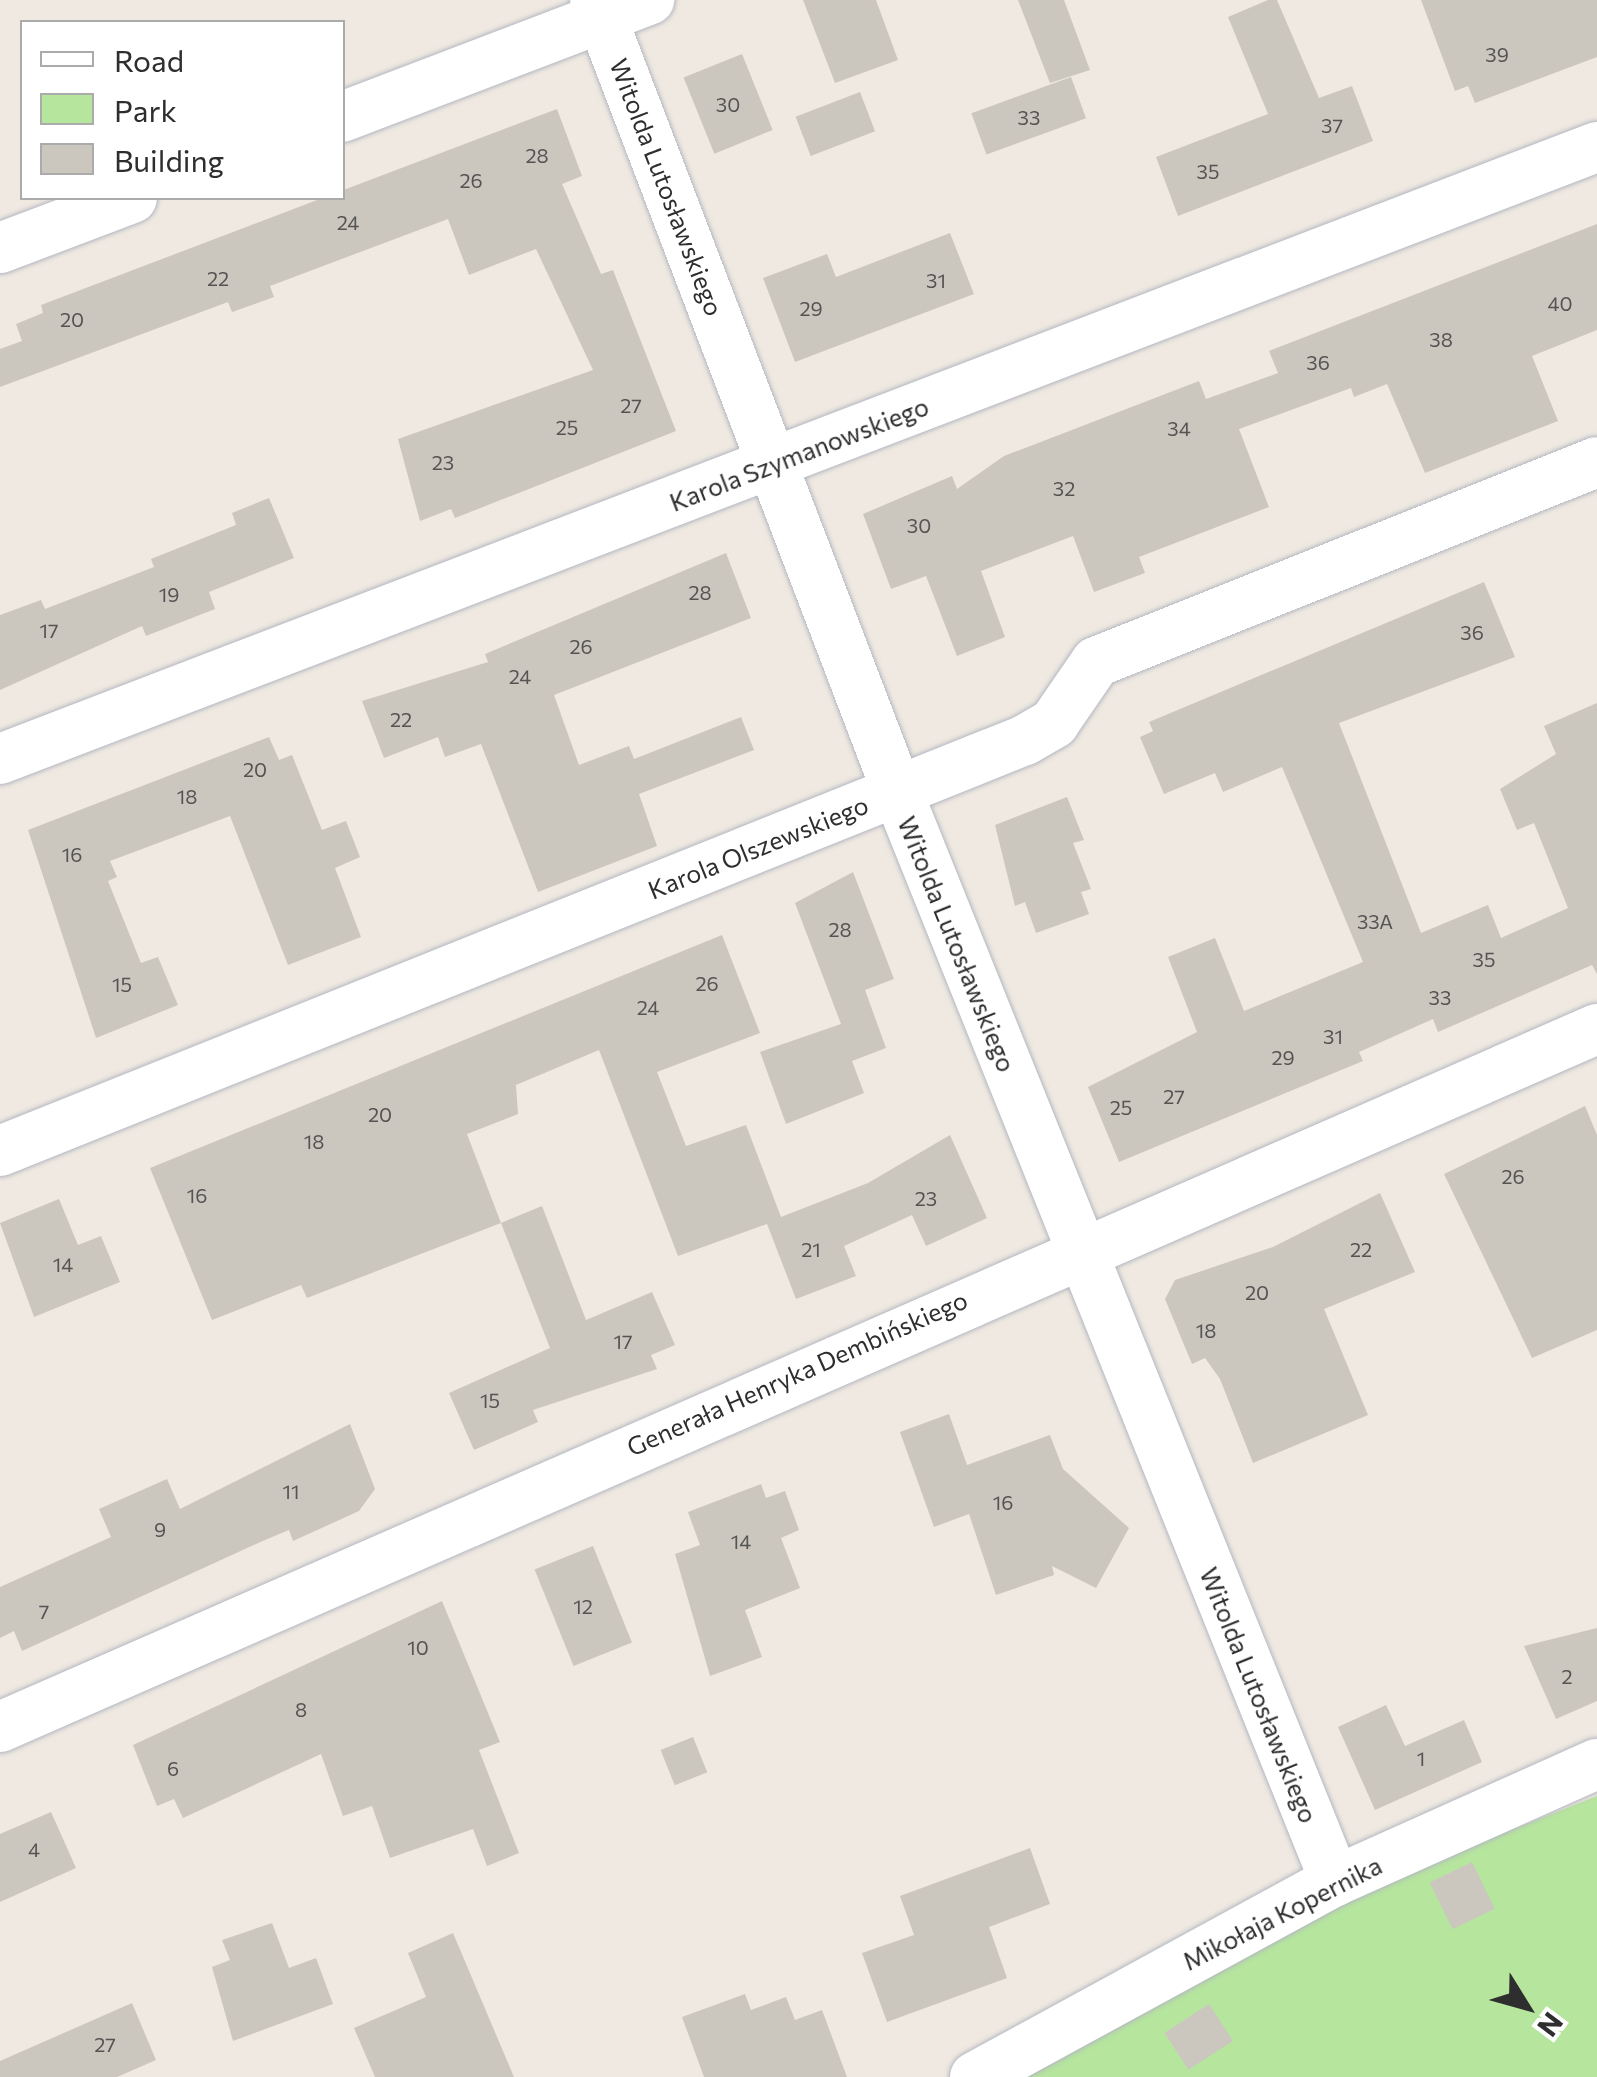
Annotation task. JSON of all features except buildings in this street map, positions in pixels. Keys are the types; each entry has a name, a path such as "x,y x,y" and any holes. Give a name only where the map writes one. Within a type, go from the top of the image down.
{"street":[{"path":"345,116 598,9 649,0"},
{"name":"Witolda Lutosławskiego","path":"598,9 896,792 1335,1881"},
{"name":"Karola Szymanowskiego","path":"0,760 1597,147"},
{"path":"0,248 127,200"},
{"name":"Karola Olszewskiego","path":"0,1151 896,792 1054,724 1096,662 1597,462"},
{"name":"Generała Henryka Dembińskiego","path":"0,1727 1078,1248 1597,1029"},
{"name":"Mikołaja Kopernika","path":"974,2077 1335,1881 1597,1764"}],"green space":[{"path":"1597,1796 1597,2077 1007,2077 1356,1892"}]}
